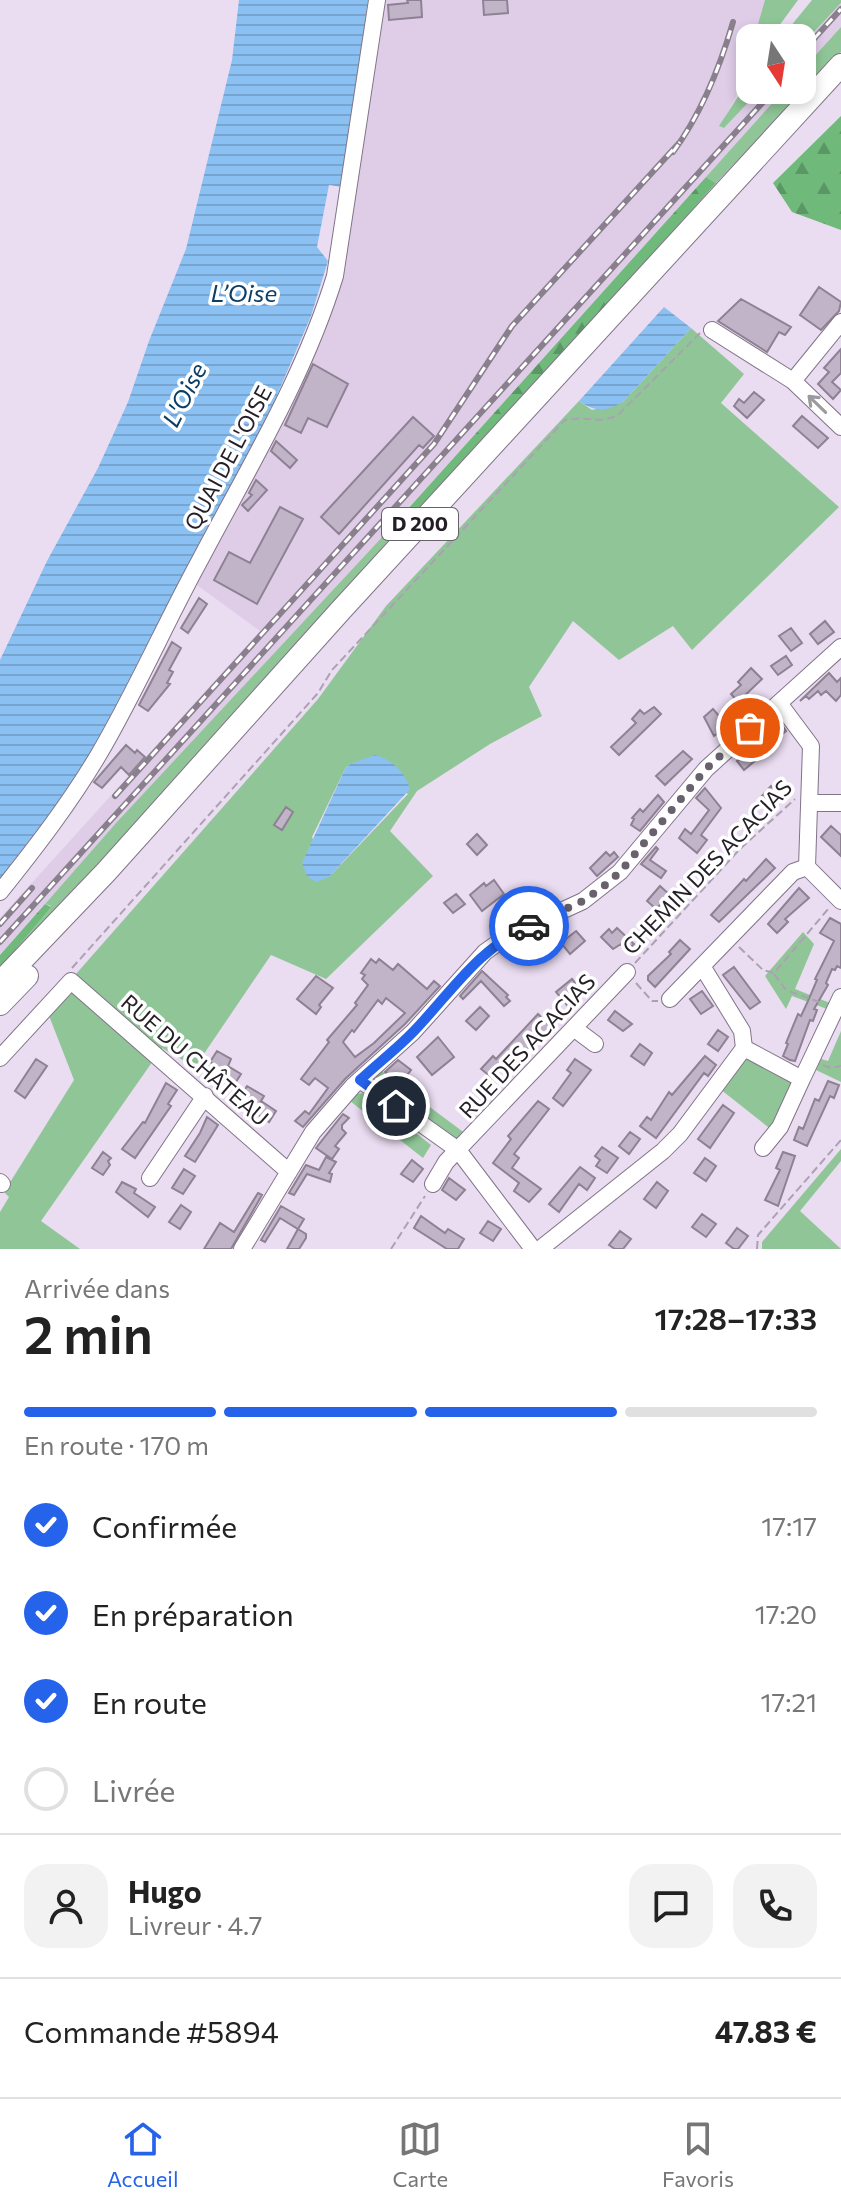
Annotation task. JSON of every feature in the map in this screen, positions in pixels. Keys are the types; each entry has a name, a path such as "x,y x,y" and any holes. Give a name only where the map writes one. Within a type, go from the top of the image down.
{"highway":[{"name":"D 200","path":"0,983 106,872 341,610 841,65"},
{"name":"D 200","path":"0,1004 841,86"}],"street":[{"name":"QUAI DE L'OISE","path":"0,892 45,835 100,753 189,579 261,451 325,308 335,276 377,0"},
{"path":"793,381 841,322"},
{"path":"712,330 793,381 841,427"},
{"path":"242,1249 313,1132 360,1080 413,1032 485,952 509,935 583,901 603,887 620,872 706,769 841,647"},
{"path":"779,703 810,742 807,867 839,899"},
{"path":"809,803 841,803"},
{"path":"670,999 793,872 807,867"},
{"path":"540,1249 663,1151 680,1134 744,1048 742,1031 702,966"},
{"name":"RUE DES ACACIAS","path":"433,1184 446,1162 627,972"},
{"path":"0,1058 71,981"},
{"name":"RUE DU CHÂTEAU","path":"71,981 289,1172"},
{"path":"763,1148 780,1127 838,1003"},
{"path":"575,1029 595,1044"},
{"path":"744,1048 802,1079"},
{"path":"360,1080 458,1150 533,1249"},
{"path":"150,1178 205,1096"}],"path":[{"path":"71,981 72,965 318,693 332,670 565,420 578,417 605,421 618,415 697,334 712,330"},
{"name":"CHEMIN DES ACACIAS","path":"627,972 740,849 810,784"},
{"path":"774,973 839,899"},
{"path":"729,938 763,970 774,973 786,990 838,1003"},
{"path":"627,972 652,1001 670,999"},
{"path":"811,1061 831,1068 841,1066"},
{"path":"757,1249 758,1235 841,1140"},
{"path":"392,1249 433,1184"}],"shaded area":[{"path":"379,0 798,0 780,24 736,24 736,97 720,126 724,128 747,104 771,104 398,520 116,823 0,955 0,918 260,631 194,583 336,268"},
{"path":"841,3 841,27 816,55 816,30"}],"green space":[{"path":"765,0 798,0 780,24 758,24"},
{"path":"812,0 841,0 816,30 816,24 792,24"},
{"path":"841,27 841,52 816,78 816,55"},
{"path":"736,100 736,104 747,104 724,128 719,126"},
{"path":"771,104 791,104 716,183 706,177"},
{"path":"841,116 841,230 792,212 773,183"},
{"path":"706,177 716,183 407,530 398,520"},
{"path":"691,328 744,374 721,403 839,507 692,650 673,626 619,660 573,621 529,687 542,716 490,744 417,791 390,831 433,876 326,979 271,955 195,1067 162,1048 41,1221 80,1249 0,1249 0,1212 9,1197 4,1192 74,1080 46,1008 318,699 386,606 579,401 592,410 623,402","holes":["350,764 408,794 329,877 312,837 345,769"]},
{"path":"398,520 407,530 0,972 0,968 51,906 45,904 116,823"},
{"path":"45,904 51,907 0,968 0,955"},
{"path":"803,932 814,944 795,989 830,1003 827,1009 792,996 786,1009 765,976"},
{"path":"841,1031 841,1082 816,1070 821,1059 828,1061"},
{"path":"746,1057 793,1084 773,1127 768,1127 720,1089"},
{"path":"380,1070 466,1134 457,1142 398,1101 403,1094 385,1080 379,1086 376,1077"},
{"path":"362,1093 370,1098 366,1105 380,1115 385,1109 431,1145 423,1158 350,1101"},
{"path":"841,1149 841,1161 800,1211 841,1249 762,1249 762,1242"}],"water":[{"name":"L’Oise","path":"239,0 368,0 342,187 329,185 317,247 328,261 311,316 256,444 183,575 99,742 60,805 0,880 0,660 47,561 98,468 128,402 186,249 232,60"},
{"path":"664,307 691,328 623,402 600,409 579,401"},
{"path":"375,755 397,768 410,789 329,877 316,882 307,876 302,863 345,769 350,764"}],"building":[{"path":"407,0 421,0 422,17 389,20 388,5 408,3"},
{"path":"483,0 507,0 508,13 484,15"},
{"path":"819,287 841,302 839,311 821,330 800,315"},
{"path":"741,299 791,327 785,335 779,332 767,352 718,321"},
{"path":"841,349 841,373 832,382 841,390 833,399 818,384 829,372 824,368"},
{"path":"313,364 348,384 327,427 308,418 301,433 285,425"},
{"path":"754,392 764,400 747,418 734,406 739,399 744,403"},
{"path":"802,416 828,438 818,448 793,426"},
{"path":"413,417 434,436 423,448 419,445 339,534 321,517"},
{"path":"276,441 297,460 290,468 271,451"},
{"path":"256,480 267,490 248,511 242,505 252,495 249,493"},
{"path":"280,507 303,519 257,604 214,580 229,552 250,563"},
{"path":"199,598 207,604 188,633 181,628"},
{"path":"825,621 834,632 818,644 810,634"},
{"path":"791,628 802,643 791,651 779,636"},
{"path":"172,642 181,648 169,670 173,672 167,683 170,684 148,711 139,705"},
{"path":"786,656 792,665 778,675 771,666"},
{"path":"751,668 762,679 738,702 731,694 741,685 738,682"},
{"path":"829,673 837,682 841,678 841,695 836,701 826,691 821,695 818,691 809,699 806,696 800,701"},
{"path":"742,701 750,709 714,736 704,717 713,709 719,716 723,713 726,717"},
{"path":"654,707 661,714 619,755 611,747 636,723 632,719 640,710 644,714"},
{"path":"782,725 786,731 754,757 756,760 744,770 737,761 747,752 745,749 750,744 753,747"},
{"path":"126,745 145,757 129,775 121,767 102,788 94,782"},
{"path":"683,751 692,759 665,785 656,776"},
{"path":"771,786 780,796 769,807 760,798"},
{"path":"705,788 721,808 701,835 707,840 697,853 679,838 685,829 691,834 709,810 696,798"},
{"path":"658,795 664,802 640,831 631,825 632,818 640,809 643,812"},
{"path":"286,807 293,812 282,830 274,825"},
{"path":"831,826 841,835 841,856 821,837"},
{"path":"477,834 487,845 477,855 467,844"},
{"path":"656,847 658,849 650,860 666,871 661,878 641,864"},
{"path":"606,852 610,856 614,852 618,857 597,876 590,868"},
{"path":"766,859 775,868 719,922 711,915"},
{"path":"494,880 504,894 482,911 470,895 484,883 486,886"},
{"path":"660,886 670,895 656,909 647,901"},
{"path":"529,887 536,898 520,907 513,897"},
{"path":"799,888 809,898 785,919 788,922 777,933 768,924"},
{"path":"456,894 465,904 453,913 444,903"},
{"path":"830,918 841,924 841,968 837,966 835,970 832,969 795,1061 790,1060 783,1056 786,1043 834,941 820,933"},
{"path":"617,928 634,944 627,951 621,944 613,949 601,937 609,929 612,933"},
{"path":"576,931 585,941 570,954 561,943"},
{"path":"680,940 690,949 655,987 648,976 671,954 669,952"},
{"path":"371,959 376,963 379,959 393,970 398,964 427,989 434,981 440,986 405,1024 345,1079 303,1127 295,1121 305,1111 309,1114 328,1088 315,1078 309,1085 301,1079 329,1042 327,1040 357,1005 355,1003 368,985 362,979 365,975 361,973","holes":["386,998 405,1013 355,1057 343,1042 378,1000 382,1004"]},
{"path":"734,967 760,1002 750,1009 723,975"},
{"path":"482,971 508,995 506,997 510,1001 504,1006 481,981 463,999 460,996"},
{"path":"316,976 333,988 319,1005 321,1007 316,1014 297,999"},
{"path":"572,979 583,992 567,1005 556,992"},
{"path":"702,991 713,1006 701,1014 690,999"},
{"path":"480,1007 489,1016 476,1030 466,1021"},
{"path":"615,1011 632,1024 623,1031 608,1020"},
{"path":"538,1014 551,1027 525,1051 528,1053 517,1064 514,1062 511,1065 506,1061 491,1077 481,1069 493,1056 496,1059"},
{"path":"718,1030 728,1037 718,1051 708,1044"},
{"path":"438,1037 454,1057 432,1075 417,1057"},
{"path":"640,1044 652,1053 644,1065 631,1056"},
{"path":"217,1051 231,1059 228,1066 241,1074 234,1085 220,1077 224,1071 210,1062"},
{"path":"705,1056 716,1065 708,1076 704,1073 656,1138 640,1126 647,1117 651,1120 669,1092 672,1095"},
{"path":"36,1059 47,1066 25,1098 15,1091"},
{"path":"575,1059 591,1070 563,1106 553,1098 571,1073 567,1070"},
{"path":"398,1060 411,1070 405,1078 401,1075 396,1081 385,1072"},
{"path":"828,1081 839,1085 834,1098 830,1096 807,1146 794,1140"},
{"path":"166,1083 177,1090 168,1104 171,1106 135,1158 122,1149 145,1123"},
{"path":"247,1086 264,1096 257,1108 240,1098"},
{"path":"261,1101 276,1111 269,1122 254,1112"},
{"path":"538,1101 549,1109 514,1154 519,1158 512,1168 541,1189 529,1202 514,1191 519,1183 493,1163 511,1139 508,1136"},
{"path":"723,1105 734,1113 710,1148 698,1139"},
{"path":"343,1114 349,1118 342,1125 346,1133 335,1146 339,1149 332,1159 316,1148"},
{"path":"207,1117 218,1125 195,1162 185,1156"},
{"path":"630,1132 640,1139 629,1154 619,1146"},
{"path":"602,1147 618,1158 607,1173 596,1166 600,1160 595,1156"},
{"path":"103,1152 111,1158 103,1175 92,1168"},
{"path":"783,1152 795,1156 778,1206 765,1200 780,1170 776,1168"},
{"path":"326,1157 336,1162 329,1173 332,1174 330,1182 307,1174 294,1195 289,1193 306,1165 319,1170"},
{"path":"705,1158 716,1166 706,1181 694,1173"},
{"path":"412,1160 423,1169 413,1182 401,1174"},
{"path":"580,1167 595,1178 587,1190 579,1184 559,1212 549,1204"},
{"path":"184,1169 195,1176 183,1194 172,1188"},
{"path":"449,1178 465,1190 456,1200 442,1190"},
{"path":"122,1182 136,1189 134,1193 155,1207 148,1217 116,1192"},
{"path":"657,1182 668,1191 656,1208 644,1199"},
{"path":"258,1193 262,1195 231,1249 204,1249 220,1223 234,1232"},
{"path":"181,1205 191,1212 180,1229 169,1222"},
{"path":"281,1206 304,1219 298,1229 280,1218 265,1242 261,1240"},
{"path":"702,1214 716,1224 706,1237 692,1227"},
{"path":"421,1216 445,1233 448,1229 464,1239 458,1249 447,1249 414,1228"},
{"path":"488,1221 501,1229 493,1241 480,1233"},
{"path":"737,1228 748,1236 738,1249 734,1249 726,1243"},
{"path":"298,1229 306,1234 306,1238 299,1249 287,1249"},
{"path":"620,1231 631,1239 623,1249 615,1249 609,1245"}],"railway":[{"path":"816,37 841,9"},
{"path":"673,152 709,90 733,22"},
{"path":"0,942 761,104"},
{"path":"115,796 434,444 512,326 680,142"},
{"path":"0,924 32,888"}],"way so far":[{"path":"529,926 583,901 620,872 706,769 750,728"}],"route":[{"path":"396,1106 360,1080 413,1032 485,952 509,935 529,926"}],"water label":[{"name":"L'Oise","path":"185,395"}]}
